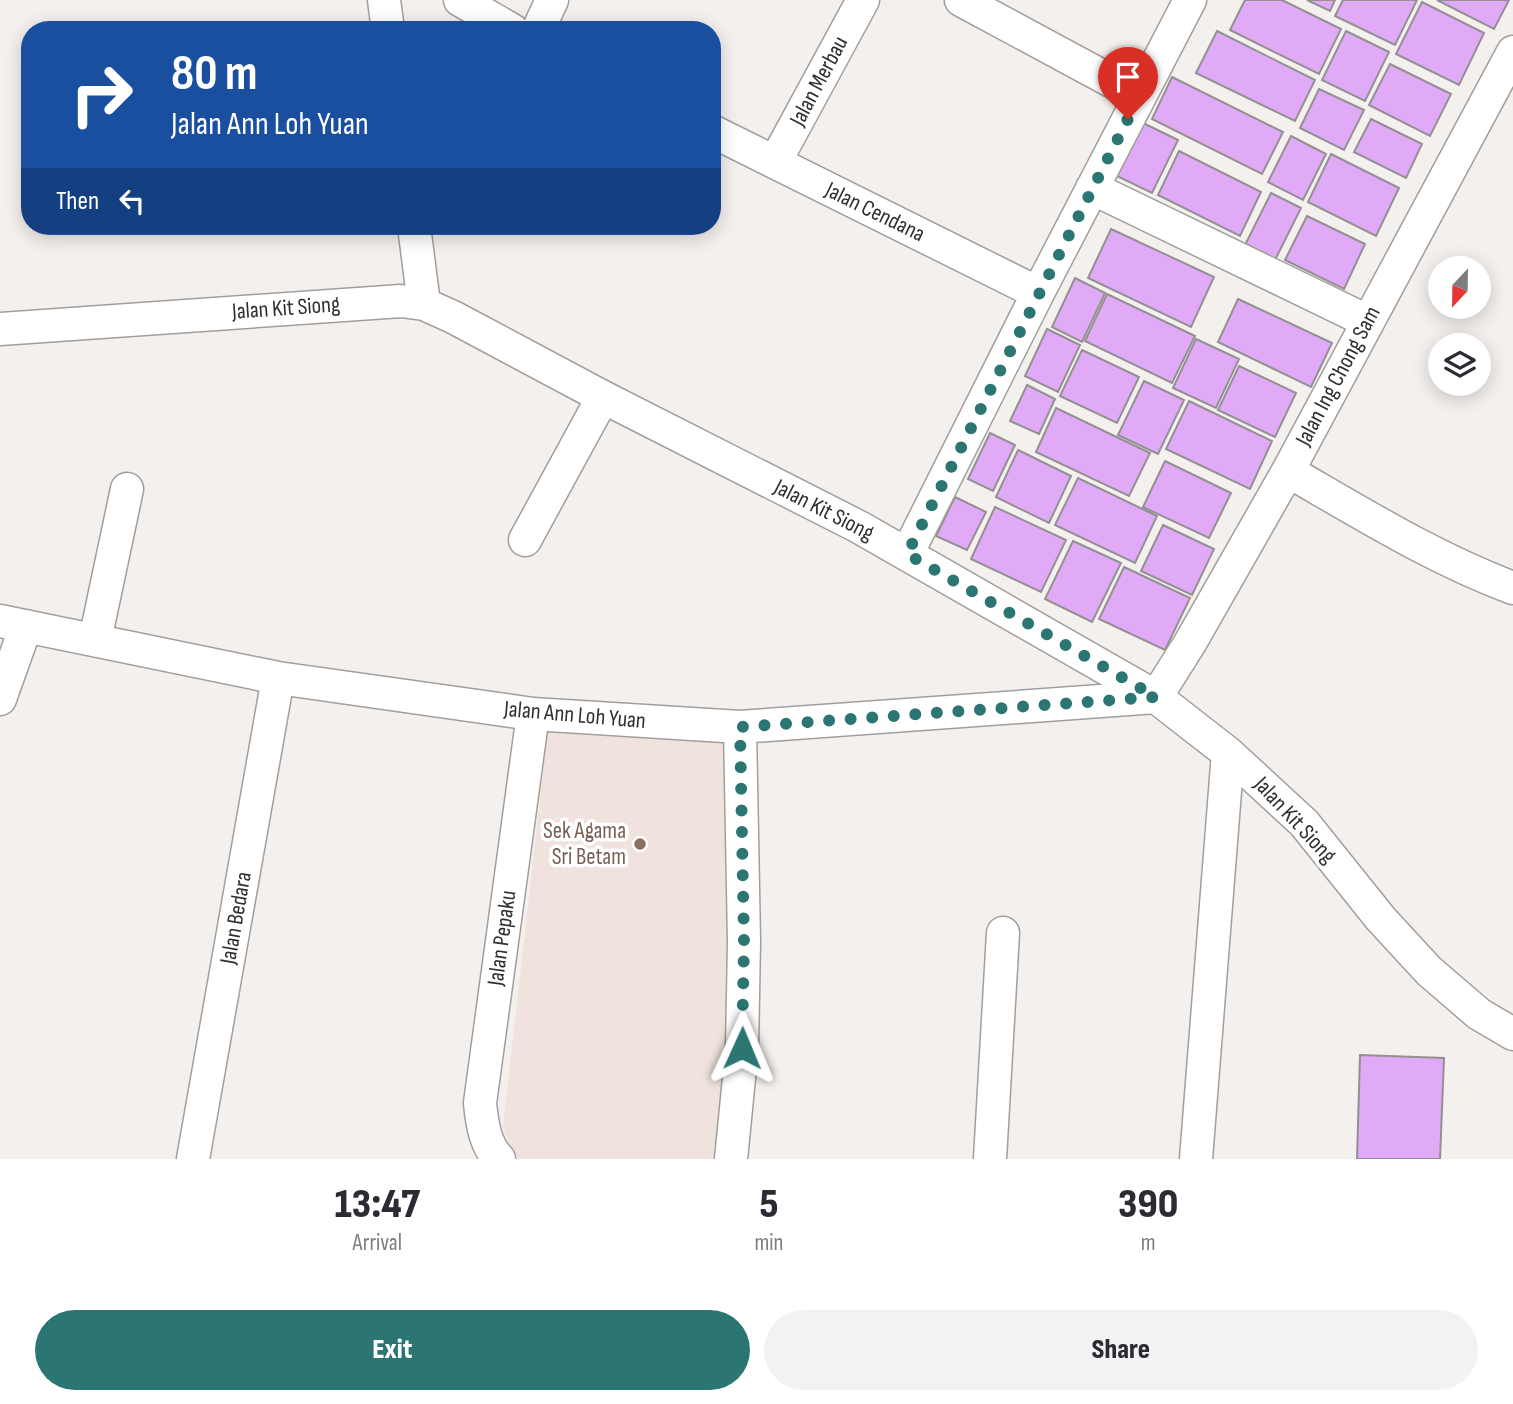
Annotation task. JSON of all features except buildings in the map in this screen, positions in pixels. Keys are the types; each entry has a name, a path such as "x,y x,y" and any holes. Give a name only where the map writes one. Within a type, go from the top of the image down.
{"street":[{"path":"384,0 387,21"},
{"path":"460,0 496,21"},
{"path":"542,21 552,0"},
{"name":"Jalan Merbau","path":"775,162 863,0"},
{"path":"961,0 1139,96"},
{"path":"907,554 1190,0"},
{"name":"Jalan Ing Chong Sam","path":"1156,697 1190,643 1288,471 1513,52"},
{"name":"Jalan Cendana","path":"721,135 1038,293"},
{"path":"1092,188 1367,321"},
{"path":"415,235 424,304"},
{"name":"Jalan Kit Siong","path":"0,329 401,301 424,304 453,317 603,397 859,527 1156,697 1228,753 1304,823 1381,919 1429,971 1479,1014 1513,1034"},
{"path":"526,540 603,397"},
{"path":"1288,471 1404,538 1513,588"},
{"path":"95,640 127,489"},
{"path":"0,699 13,623"},
{"name":"Jalan Ann Loh Yuan","path":"13,623 278,678 533,714 740,727 1156,697"},
{"name":"Jalan Bedara","path":"193,1159 278,678"},
{"name":"Jalan Pepaku","path":"499,1159 482,1125 480,1103 533,714"},
{"path":"731,1159 742,1048 744,942 740,727"},
{"path":"1196,1159 1228,753"},
{"path":"990,1159 1003,933"}],"shaded area":[{"name":"Sek Agama Sri Betam","path":"548,726 743,743 735,1159 519,1159 512,1151 503,1127"}],"place":[{"name":"Sek Agama Sri Betam","path":"640,844"}],"route":[{"path":"742,1048 744,942 740,727 1156,697 907,554 1128,119"}]}
